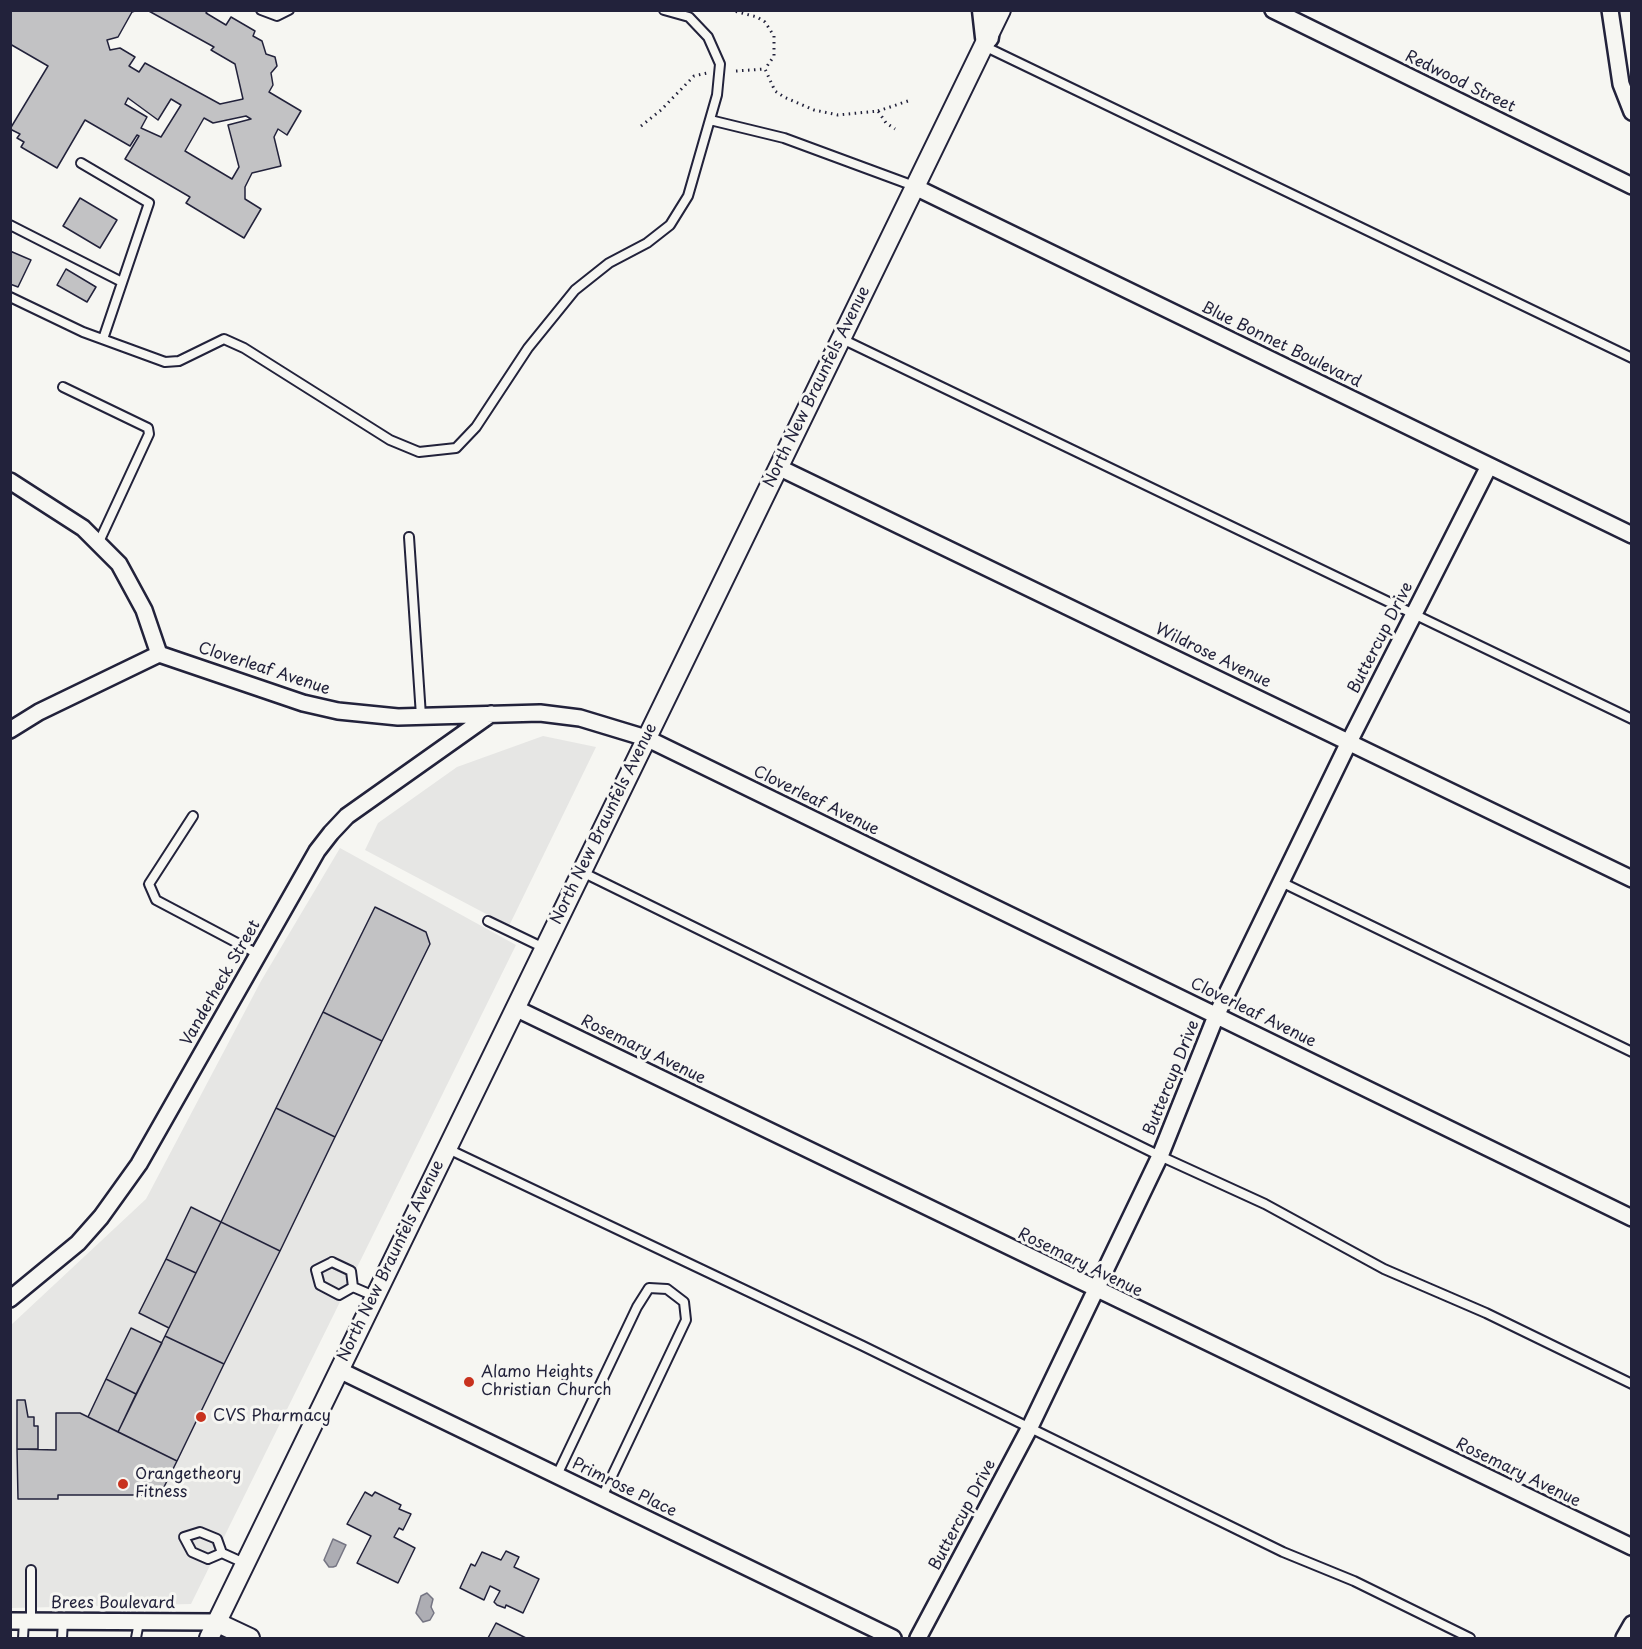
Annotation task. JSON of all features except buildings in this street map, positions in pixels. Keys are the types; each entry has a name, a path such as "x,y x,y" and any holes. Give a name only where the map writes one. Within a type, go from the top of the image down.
{"main road":[{"path":"984,10 985,41"}],"street":[{"name":"North New Braunfels Avenue","path":"212,1630 1001,10"},
{"name":"Redwood Street","path":"1273,10 1632,186"},
{"path":"1610,10 1621,84 1630,103"},
{"name":"Blue Bonnet Boulevard","path":"915,187 1632,535"},
{"name":"Buttercup Drive","path":"918,1638 1029,1429 1160,1156 1216,1016 1349,742 1489,465"},
{"name":"Wildrose Avenue","path":"778,467 1632,879"},
{"path":"10,482 82,528 119,564 144,610 159,654 70,696 10,730"},
{"name":"Cloverleaf Avenue","path":"159,654 303,703 338,711 421,716 565,715 646,738 1632,1218"},
{"name":"Vanderheck Street","path":"10,1299 78,1243 101,1217 139,1164 317,851 347,816 491,714"},
{"name":"Rosemary Avenue","path":"514,1008 1632,1547"},
{"name":"Primrose Place","path":"339,1370 893,1638"},
{"name":"Brees Boulevard","path":"22,1621 139,1622 212,1630"},
{"path":"1624,1638 1632,1624"},
{"path":"212,1630 250,1638"}],"lane":[{"path":"261,10 277,16 289,10"},
{"path":"10,297 102,339 165,362 178,361 224,339 244,348 390,440 419,452 456,448 476,427 528,348 575,290 609,263 647,243 670,225 688,196 717,94 720,64 708,37 688,17 664,10"},
{"path":"985,41 1632,358"},
{"path":"710,120 784,138 915,187"},
{"path":"81,163 149,203 145,221 120,281 102,339"},
{"path":"10,225 120,281"},
{"path":"841,338 1632,718"},
{"path":"63,387 148,428 149,434 98,544"},
{"path":"409,537 421,716"},
{"path":"193,816 148,884 156,900 258,954"},
{"path":"581,871 1160,1156 1265,1204 1384,1269 1486,1313 1632,1384"},
{"path":"1281,882 1632,1052"},
{"path":"488,921 544,948"},
{"path":"446,1148 864,1346 1029,1429 1470,1638"},
{"path":"332,1262 351,1271 353,1287 339,1295 320,1285 316,1270 332,1262"},
{"path":"353,1287 374,1296"},
{"path":"557,1475 637,1307 649,1288 667,1289 684,1302 686,1320 602,1497"},
{"path":"222,1553 208,1559 192,1552 184,1537 200,1532 217,1539 222,1553 244,1563"},
{"path":"23,1638 22,1621 32,1570"},
{"path":"62,1638 63,1621"},
{"path":"136,1638 139,1622"}],"path":[{"path":"730,10 757,17 765,22 774,36 774,56 765,69"},
{"path":"736,70 765,69"},
{"path":"765,69 775,91 814,110 838,115 878,111 908,101"},
{"path":"641,126 661,110 694,76 712,73"},
{"path":"878,111 886,123 895,129"}],"shaded area":[{"path":"543,736 596,747 509,926 365,850 378,823 457,767"},
{"path":"340,848 516,945 191,1604 11,1608 11,1325 146,1199 261,981"},
{"path":"333,1539 346,1545 336,1566 329,1567 324,1560"},
{"path":"427,1593 433,1599 431,1607 434,1613 430,1620 423,1622 416,1613 421,1596"}],"place":[{"name":"Alamo Heights Christian Church","path":"469,1382"},
{"name":"CVS Pharmacy","path":"201,1417"},
{"name":"Orangetheory Fitness","path":"123,1484"}]}
